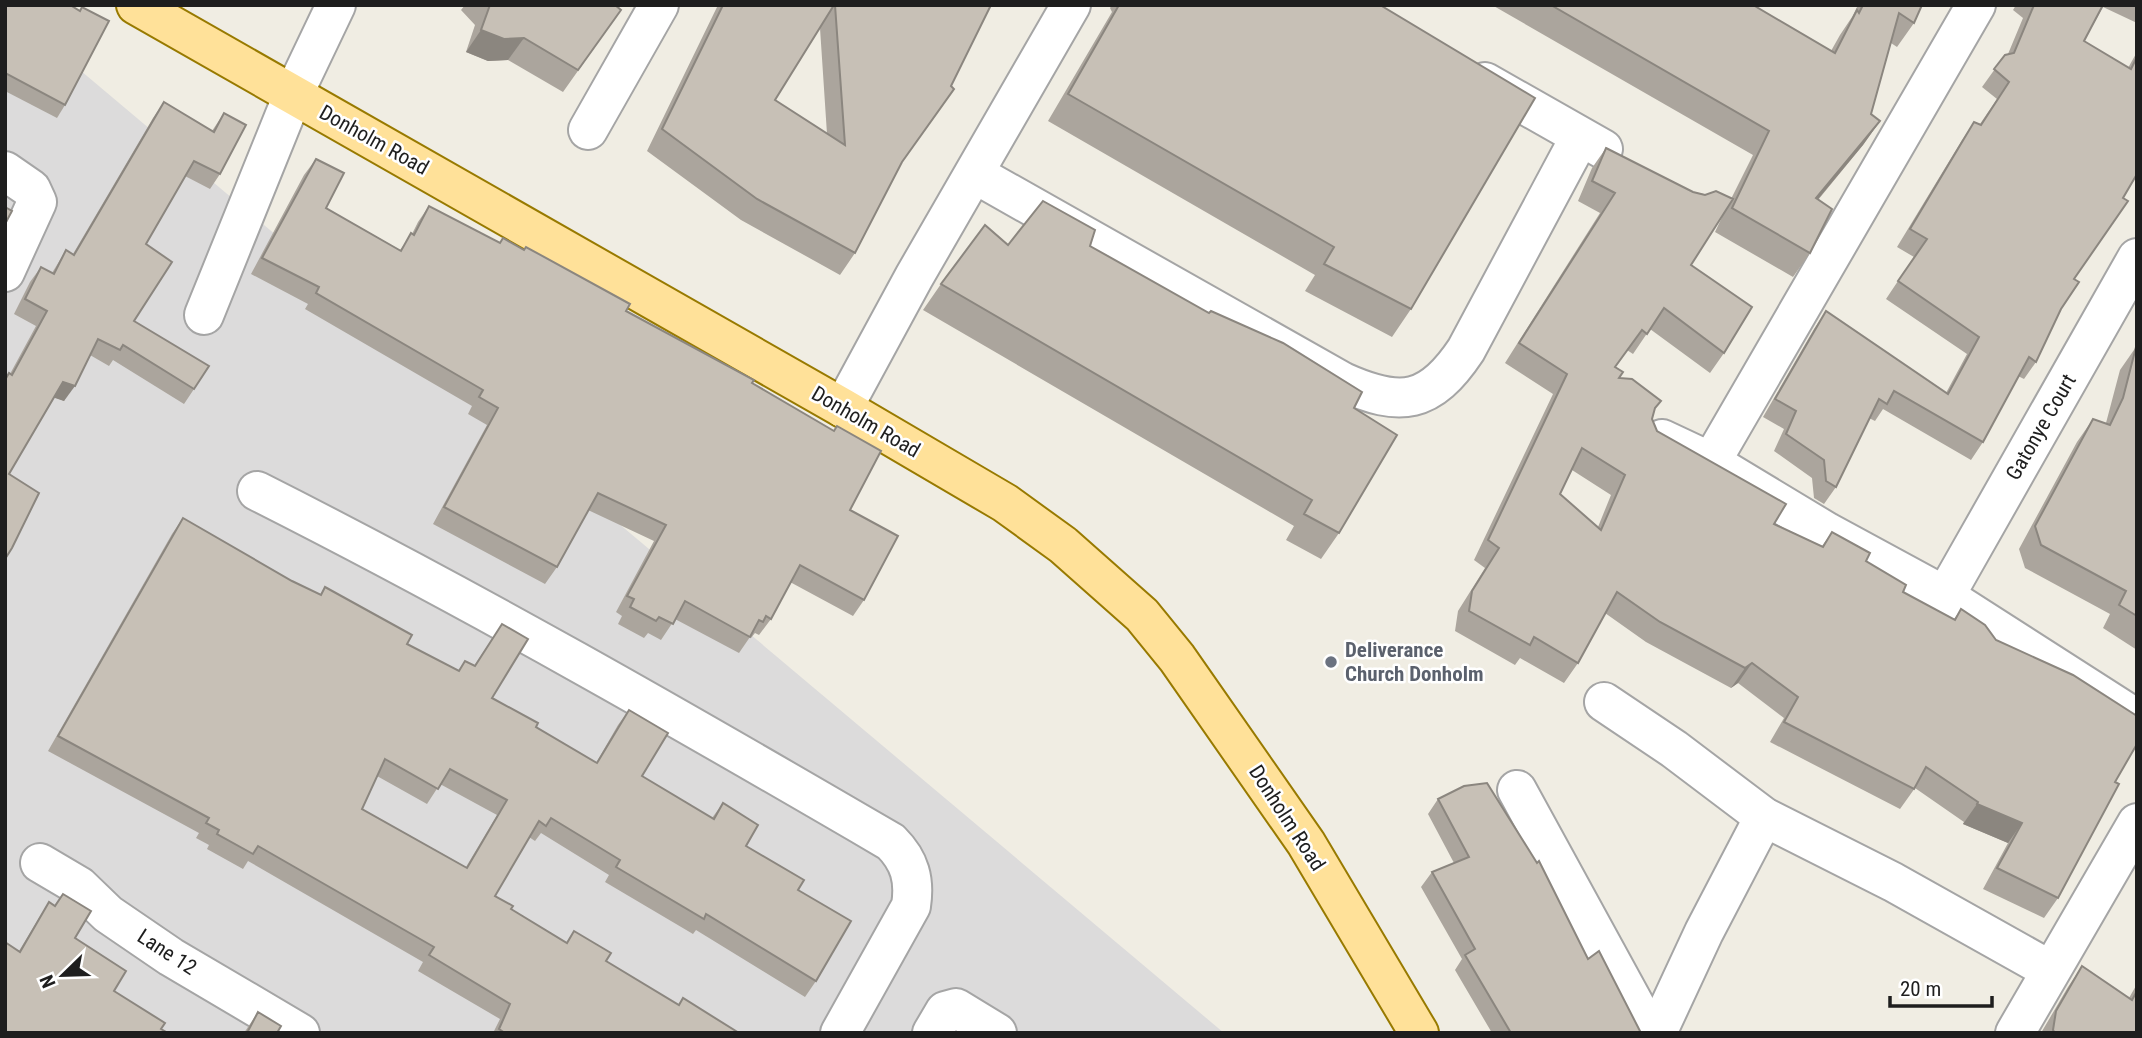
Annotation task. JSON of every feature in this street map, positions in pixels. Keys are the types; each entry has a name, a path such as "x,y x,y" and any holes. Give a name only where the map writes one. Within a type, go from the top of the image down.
{"main road":[{"name":"Donholm Road","path":"136,5 843,408 1005,503 1063,545 1142,615 1185,668 1306,843 1419,1033"}],"street":[{"path":"204,315 293,95 336,5"},
{"path":"589,130 659,5"},
{"path":"843,408 914,277 1071,5"},
{"path":"1711,462 1976,5"},
{"path":"1460,67 1580,137 1629,162"},
{"path":"975,174 1343,382 1365,392 1413,399 1434,387 1454,368 1580,137"},
{"path":"5,171 32,189 37,202 5,272"},
{"name":"Gatonye Court","path":"1945,596 2137,258"},
{"path":"1660,438 1711,462 1827,533 1945,596 2137,719"},
{"path":"257,491 357,541 646,700 891,842 903,854 911,870 914,888 911,906 840,1033"},
{"path":"1604,702 1674,749 1765,817 1893,882 2050,970"},
{"path":"1517,790 1650,1033"},
{"path":"1657,1033 1704,932 1765,817"},
{"path":"2015,1033 2137,823"},
{"name":"Lane 12","path":"40,863 79,886 108,914 171,957 300,1033"},
{"path":"932,1033 945,1011 956,1008 997,1033"}],"shaded area":[{"path":"5,7 1224,1033 5,1033"}],"building":[{"path":"5,5 70,5 80,11 82,7 109,21 65,105 5,73"},
{"path":"490,5 615,5 621,10 578,70 524,38 504,39 481,30"},
{"path":"723,5 834,5 775,100 845,145 835,5 991,5 951,86 954,89 902,162 855,253 757,199 662,129"},
{"path":"1119,5 1380,5 1535,98 1411,309 1324,264 1334,247 1068,94"},
{"path":"1551,5 1753,5 1835,53 1857,10 1859,13 1863,5 1922,5 1914,23 1899,13 1871,114 1880,121 1816,198 1832,209 1810,253 1732,208 1769,131"},
{"path":"2034,5 2103,5 2084,41 2131,69 2137,57 2137,174 2123,198 2128,201 2074,279 2079,282 2061,309 2036,362 2029,357 1983,442 1894,391 1887,404 1879,399 1836,487 1826,481 1824,460 1786,434 1796,411 1775,399 1826,311 1948,394 1979,337 1898,281 1927,239 1910,229 1974,122 1981,125 2009,82 1994,69 2005,55 2014,53"},
{"path":"164,102 214,132 224,113 246,125 220,174 194,161 146,244 172,262 134,321 209,366 194,389 123,345 120,350 98,339 75,386 63,382 9,474 39,493 5,559 5,380 9,373 12,375 47,311 25,299 41,267 54,274 66,250 74,255"},
{"path":"1606,148 1693,192 1705,195 1716,191 1733,199 1691,265 1752,307 1724,353 1664,308 1647,334 1642,330 1615,367 1623,372 1619,378 1632,379 1661,401 1655,408 1652,419 1657,431 1786,504 1774,524 1823,547 1832,532 1870,553 1866,561 1906,585 1903,592 1955,620 1961,609 1985,625 1996,640 2073,675 2137,716 2137,744 2115,782 2119,784 2058,898 1997,868 2022,823 1977,804 1978,802 1926,767 1914,789 1784,722 1798,697 1752,663 1745,668 1660,622 1617,592 1578,663 1534,637 1530,645 1469,611 1472,591 1499,548 1488,540 1567,374 1519,343 1615,193 1592,181","holes":["1582,448 1625,475 1601,530 1560,494"]},
{"path":"316,159 344,173 326,208 401,251 411,233 414,235 429,206 500,243 503,238 524,250 526,247 630,304 626,311 754,380 752,383 834,431 837,426 881,451 850,510 898,536 864,600 800,565 771,619 766,616 763,622 759,620 750,637 685,601 673,624 659,617 656,621 630,607 634,599 627,596 666,525 598,493 557,567 444,507 498,408 479,397 483,390 316,293 319,287 262,258"},
{"path":"1043,201 1095,230 1090,246 1209,313 1211,311 1283,343 1362,392 1354,408 1397,435 1339,533 1304,514 1312,500 941,284 985,225 1008,245"},
{"path":"5,207 12,211 5,224"},
{"path":"2136,347 2137,616 2119,605 2126,591 2041,545 2035,526 2093,419 2110,425 2123,398"},
{"path":"183,518 292,581 321,595 325,587 412,635 407,644 459,671 465,661 475,666 502,624 528,639 492,698 538,723 536,727 597,763 629,710 668,733 642,776 714,819 723,803 758,825 746,846 804,880 798,890 851,921 816,981 706,914 704,919 616,867 620,860 551,818 546,826 539,821 495,896 513,906 511,909 567,943 574,931 611,953 606,961 679,1005 683,998 739,1033 505,1033 499,1029 510,1004 429,955 434,947 258,846 253,854 217,834 219,830 206,823 209,818 58,736","holes":["385,759 438,789 450,769 507,800 467,868 362,809"]},
{"path":"1487,783 1537,863 1539,861 1588,959 1599,951 1641,1033 1511,1033 1465,955 1475,949 1432,872 1469,857 1438,799 1464,786"},
{"path":"63,894 91,911 75,938 126,971 114,991 165,1023 161,1029 168,1033 5,1033 5,942 20,952 49,902 55,906"},
{"path":"2082,966 2132,1000 2137,991 2137,1033 2055,1033 2053,1030 2056,1011"},
{"path":"258,1012 281,1026 277,1033 247,1033"}],"place":[{"name":"Deliverance Church Donholm","path":"1331,662"}]}
